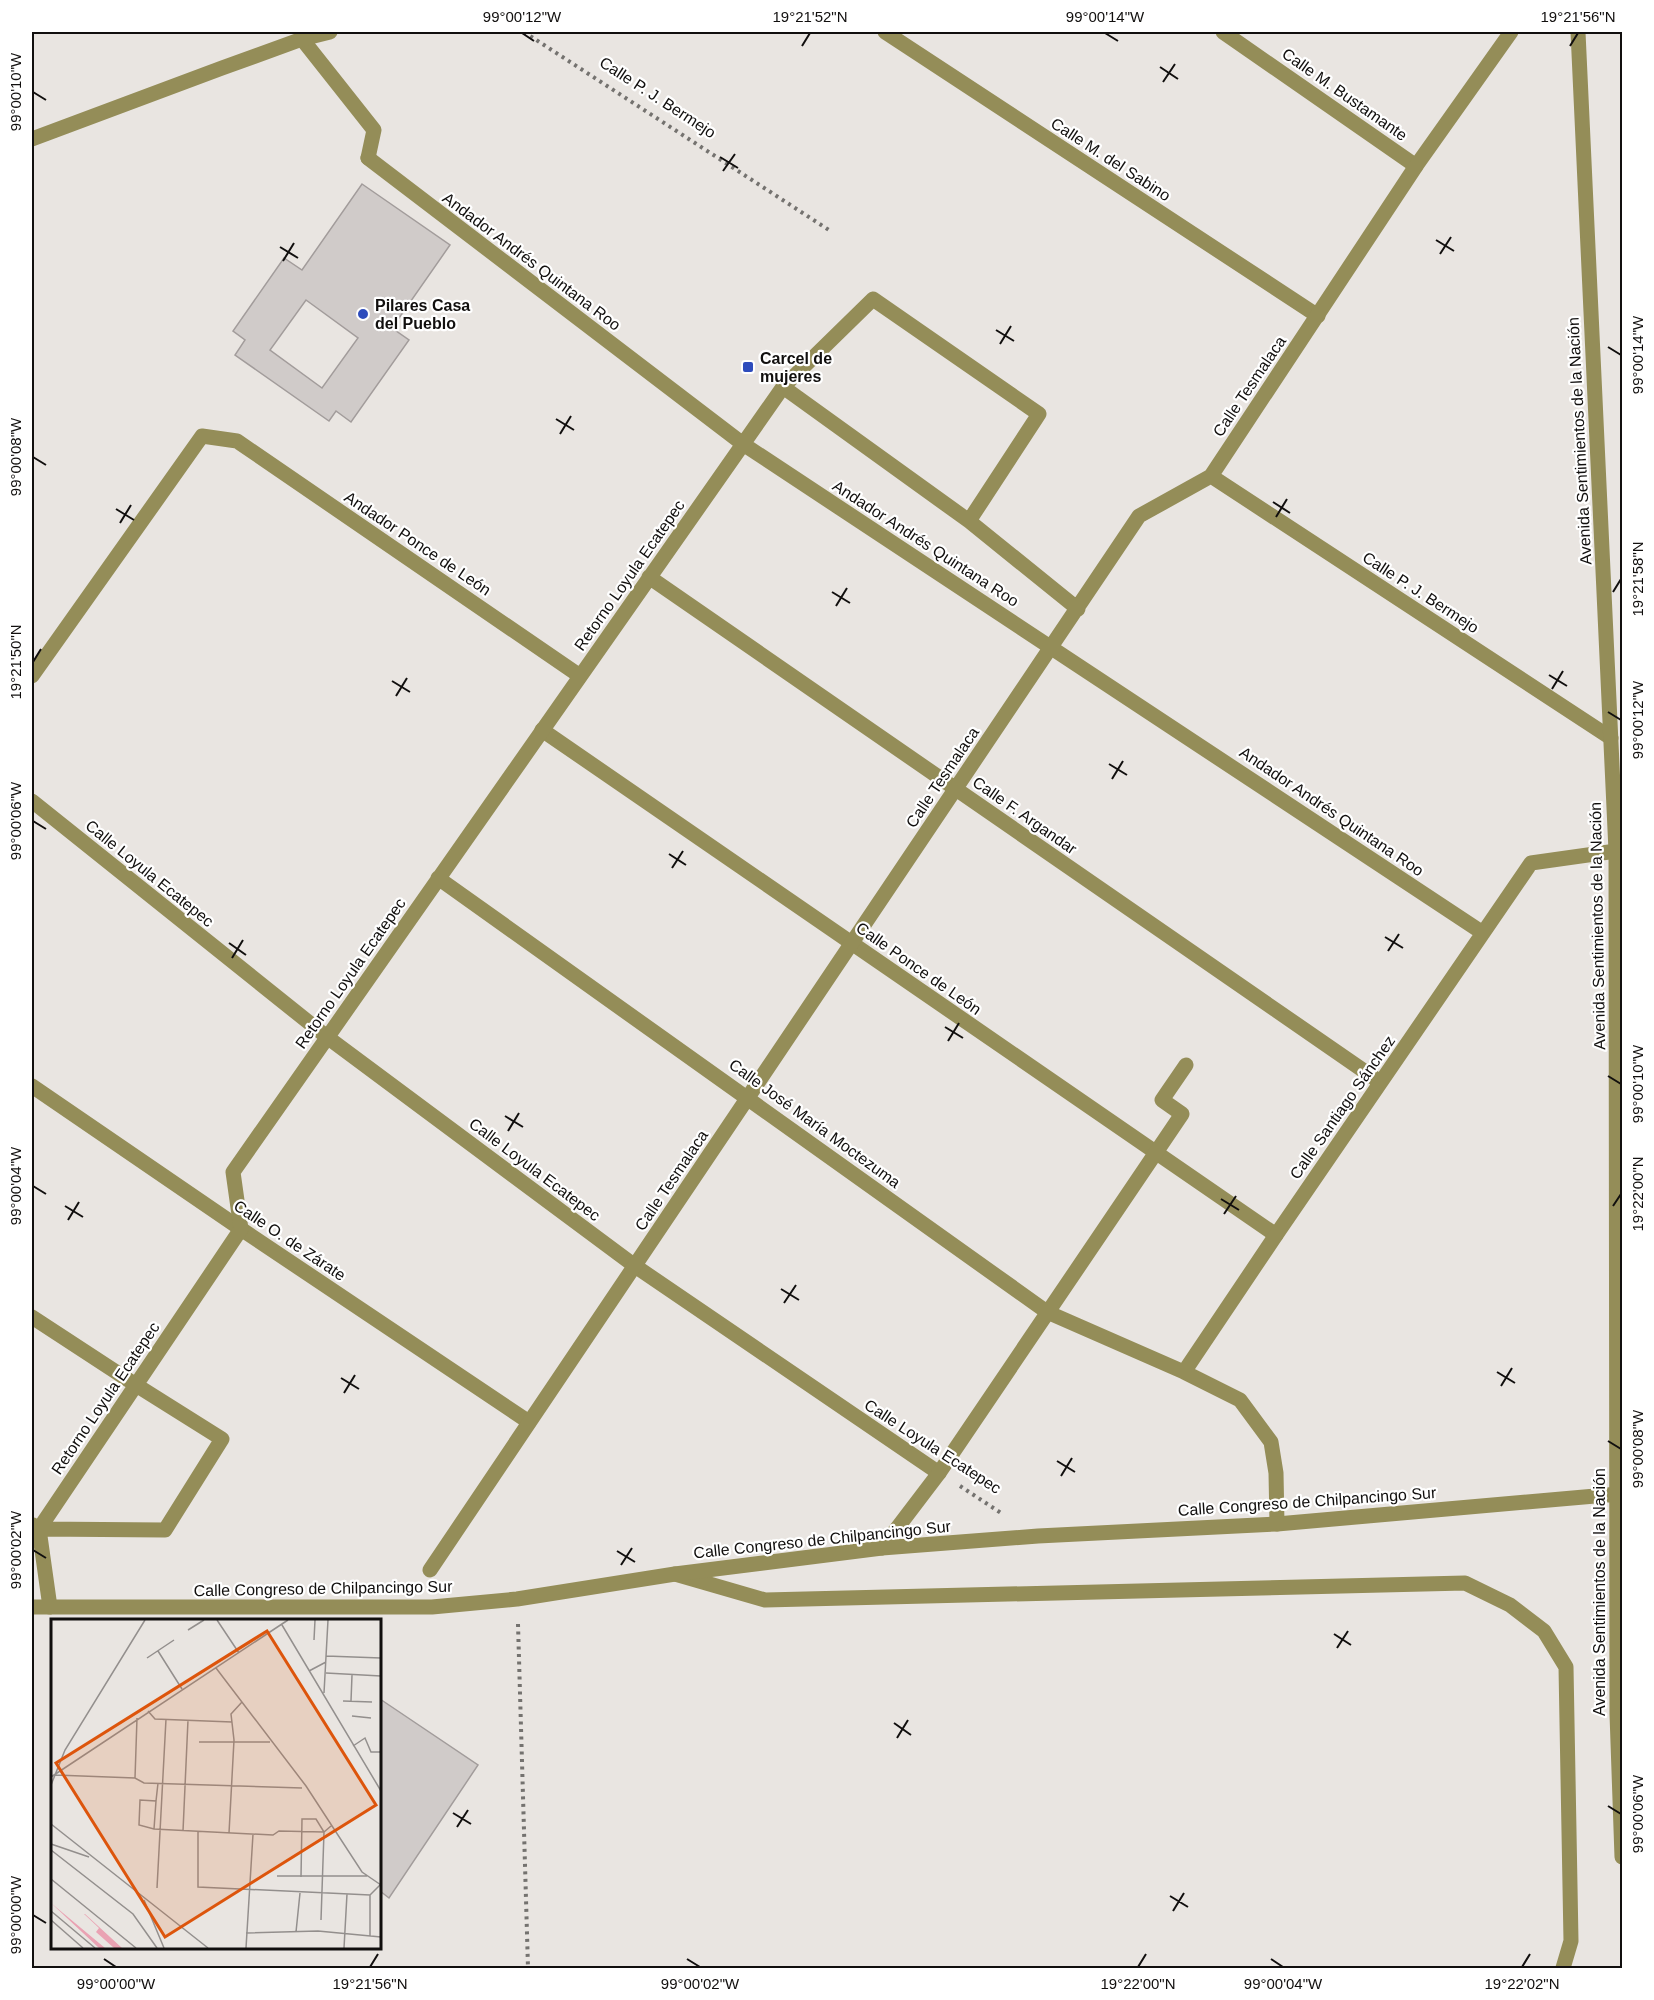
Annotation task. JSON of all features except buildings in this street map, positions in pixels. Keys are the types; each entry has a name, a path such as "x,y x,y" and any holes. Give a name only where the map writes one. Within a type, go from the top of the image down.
{"street":[{"path":"32,139 302,39 330,32"},
{"name":"Calle M. del Sabino","path":"885,32 1318,316"},
{"name":"Calle M. Bustamante","path":"1223,32 1416,166"},
{"name":"Calle Tesmalaca","path":"430,1570 1140,516 1211,476 1416,166 1511,32"},
{"name":"Avenida Sentimientos de la Nación","path":"1578,32 1616,851 1619,1172 1618,1494 1623,1857"},
{"name":"Andador Andrés Quintana Roo","path":"302,39 374,130 368,158 742,444 1483,933"},
{"name":"Retorno Loyula Ecatepec","path":"35,1526 136,1385 241,1228 233,1172 783,387 873,299 1039,414 969,521"},
{"path":"783,387 969,521 1078,609"},
{"name":"Andador Ponce de León","path":"32,676 202,436 237,441 579,676"},
{"name":"Calle P. J. Bermejo","path":"1211,476 1611,738"},
{"name":"Calle F. Argandar","path":"650,577 1380,1082"},
{"name":"Calle Ponce de León","path":"542,730 1276,1235"},
{"name":"Calle Loyula Ecatepec","path":"32,801 327,1037 634,1266 939,1473"},
{"name":"Calle Santiago Sánchez","path":"1184,1372 1531,863 1616,851"},
{"name":"Calle José María Moctezuma","path":"438,878 1047,1312 1184,1372 1240,1400 1271,1442 1276,1473 1277,1524"},
{"path":"882,1548 939,1473 1182,1114 1162,1100 1186,1065"},
{"name":"Calle O. de Zárate","path":"32,1086 529,1422"},
{"path":"32,1317 222,1439 165,1530 35,1526 50,1607"},
{"name":"Calle Congreso de Chilpancingo Sur","path":"32,1607 432,1607 517,1599 675,1574 882,1548 1038,1536 1277,1524 1618,1494"},
{"path":"675,1574 765,1600 1465,1583 1510,1605 1544,1631 1566,1666 1571,1941 1563,1968"}],"path":[{"name":"Calle P. J. Bermejo","path":"524,32 832,232"},
{"name":"Calle Loyula Ecatepec","path":"939,1473 1038,1536"},
{"path":"517,1599 528,1968"}],"place":[{"name":"Pilares Casa del Pueblo","path":"363,314"},
{"name":"Carcel de mujeres","path":"748,367"}]}
